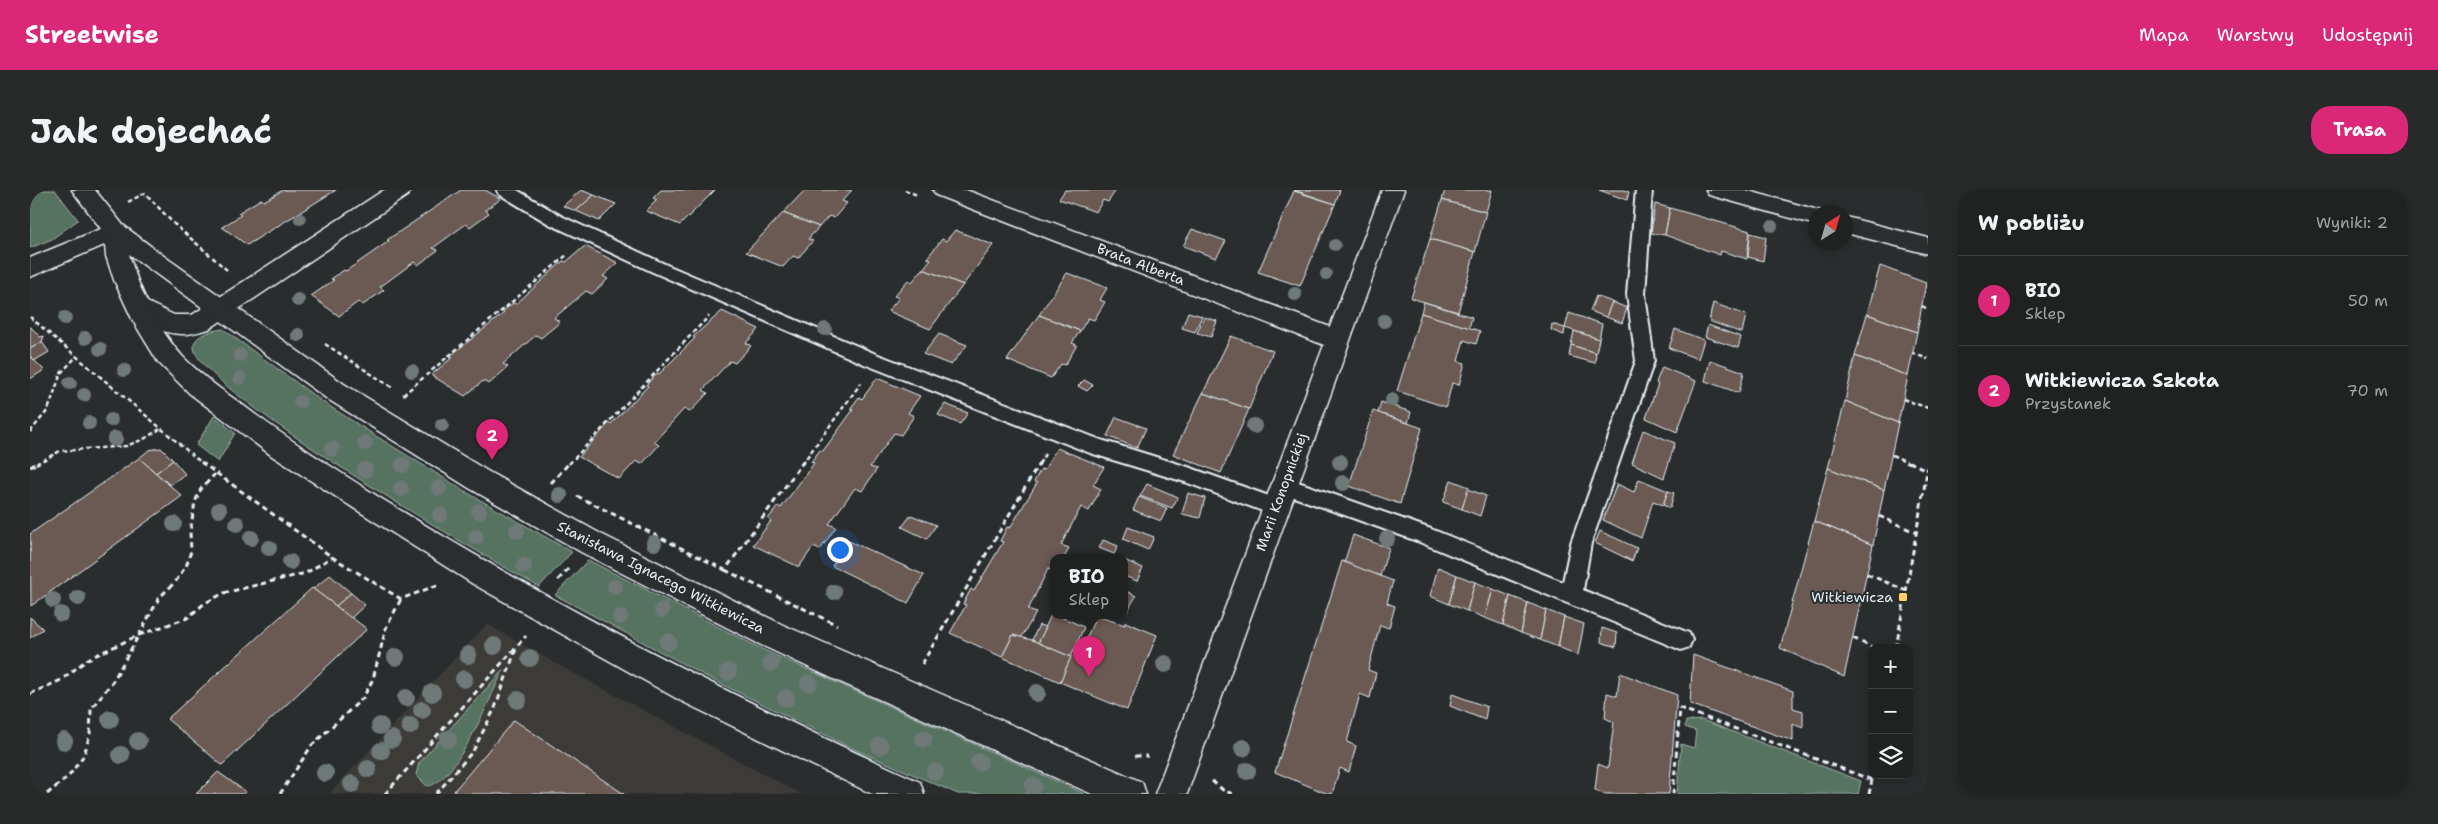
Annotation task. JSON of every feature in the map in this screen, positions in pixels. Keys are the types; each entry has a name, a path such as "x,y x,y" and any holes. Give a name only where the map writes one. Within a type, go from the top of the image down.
{"street":[{"name":"Stanisława Ignacego Witkiewicza","path":"83,190 116,231 220,310 335,391 479,480 591,542 849,671 1130,794"},
{"path":"139,307 163,321 181,327 200,322 400,190"},
{"name":"Brata Alberta","path":"944,190 1337,340"},
{"name":"Marii Konopnickiej","path":"1171,794 1393,190"},
{"path":"1717,190 1784,199 1808,212"},
{"path":"1853,227 1928,246"},
{"path":"30,268 116,231 117,256 139,307 167,354 198,385 317,472 418,537 670,681 809,750 908,794"}],"lane":[{"path":"505,190 555,220 726,298 876,362 1097,447 1188,474 1280,496 1424,535 1682,640"},
{"path":"1571,595 1581,543 1645,361 1636,294 1644,190"}],"path":[{"path":"142,190 173,223 228,270"},
{"path":"123,204 145,193"},
{"path":"403,395 589,236"},
{"path":"544,478 553,483 726,298"},
{"path":"1922,306 1928,309"},
{"path":"30,317 215,474 332,557 401,599"},
{"path":"319,340 410,400"},
{"path":"1912,353 1928,359"},
{"path":"30,432 49,408 57,378 64,366 77,356"},
{"path":"725,570 876,362"},
{"path":"1903,399 1928,408"},
{"path":"30,467 60,450 126,446 144,439 160,429"},
{"path":"914,660 923,664 1058,432"},
{"path":"1892,455 1928,468 1897,644"},
{"path":"48,794 69,776 84,755 90,734 91,709 114,681 159,598 176,581 187,564 191,551 190,532 195,502 201,489 215,474"},
{"path":"571,493 842,628"},
{"path":"1879,516 1917,533"},
{"path":"30,694 60,680 88,659 139,635 187,618 205,603 224,593 306,573 332,557"},
{"path":"554,584 573,563"},
{"path":"1867,574 1907,591"},
{"path":"280,794 312,745 363,698 373,679 386,628 401,599 435,586 442,588"},
{"path":"522,631 536,638"},
{"path":"385,794 528,634"},
{"path":"1853,638 1868,646"},
{"path":"436,794 473,751 495,708 517,646"},
{"path":"1673,794 1680,708 1868,777"},
{"path":"1869,794 1872,779"}],"shaded area":[{"path":"487,624 562,667 801,794 329,794"}],"green space":[{"path":"30,190 55,190 78,220 52,239 30,248"},
{"path":"223,329 323,402 376,436 468,493 572,552 539,587 350,473 292,435 243,399 208,369 194,348 194,343 204,334"},
{"path":"214,416 235,433 218,462 196,445"},
{"path":"588,560 764,650 1085,794 958,794 854,749 713,680 555,595"},
{"path":"503,670 482,717 460,755 449,771 438,782 427,786 416,775 419,763"},
{"path":"1702,720 1861,781 1858,794 1677,794 1681,744 1694,748 1696,731 1685,727 1686,721"}],"building":[{"path":"283,190 336,190 247,245 222,227 241,215 238,213 261,199 264,201"},
{"path":"461,190 485,190 501,199 485,210 489,213 470,227 466,224 433,248 438,250 418,265 414,262 380,287 384,290 363,305 358,302 339,316 311,296 334,280 331,279 344,270 346,271 389,241 387,240"},
{"path":"581,190 594,195 576,211 563,206"},
{"path":"661,190 715,190 680,225 646,211 657,200 653,198"},
{"path":"805,190 852,190 842,201 847,203 834,218 829,216 819,227 783,213"},
{"path":"1065,190 1116,190 1108,202 1103,200 1096,212 1059,199"},
{"path":"1294,190 1340,190 1335,204"},
{"path":"1445,190 1492,190 1486,212 1442,200"},
{"path":"1599,190 1624,190 1629,192 1627,200"},
{"path":"1294,191 1335,204 1300,286 1258,272"},
{"path":"594,195 616,204 599,221 576,211"},
{"path":"1442,200 1486,212 1475,252 1430,239"},
{"path":"1655,204 1670,208 1665,235 1651,233"},
{"path":"1670,208 1750,231 1747,259 1721,251 1720,255 1665,235"},
{"path":"783,213 819,227 808,239 813,241 798,258 793,256 783,267 746,252"},
{"path":"1192,229 1226,241 1216,258 1183,246"},
{"path":"955,230 993,245 963,285 923,269 931,259 927,258 942,239 946,241"},
{"path":"1750,233 1766,237 1763,261 1748,257"},
{"path":"1430,239 1475,252 1458,312 1411,298"},
{"path":"585,246 618,263 603,276 608,279 592,294 586,291 554,318 560,322 541,338 536,335 503,364 508,367 489,384 483,381 465,396 431,375 453,357 450,356 504,313 502,312 513,303 516,304 563,261 566,262"},
{"path":"1880,266 1926,283 1917,332 1867,314"},
{"path":"923,269 963,285 930,329 888,311 899,298 894,296 908,280 912,282"},
{"path":"1067,273 1107,288 1100,300 1105,302 1094,320 1088,318 1080,331 1039,315"},
{"path":"1596,296 1612,302 1606,317 1590,311"},
{"path":"1424,302 1472,317 1469,328 1421,313"},
{"path":"1612,302 1627,308 1622,323 1606,317"},
{"path":"1713,303 1746,315 1742,333 1709,321"},
{"path":"722,311 759,329 746,343 751,346 735,363 730,361 703,390 708,393 690,412 684,409 654,442 659,445 642,464 636,461 619,479 579,457 609,423 611,424 648,386 646,385 657,373 659,374 695,338 693,337"},
{"path":"1188,312 1202,316 1195,332 1182,328"},
{"path":"1421,313 1480,331 1476,344 1464,340 1458,361 1465,363 1459,385 1452,383 1446,407 1397,391"},
{"path":"1569,313 1602,324 1599,339 1565,328"},
{"path":"1867,314 1917,332 1908,376 1855,356"},
{"path":"1039,315 1080,331 1072,343 1077,345 1065,365 1061,364 1051,378 1007,360"},
{"path":"1204,317 1217,321 1211,337 1197,333"},
{"path":"1552,324 1565,328 1564,335 1551,330"},
{"path":"1708,325 1741,337 1738,348 1705,337"},
{"path":"30,326 40,337 44,336 42,342 30,349"},
{"path":"1675,329 1704,340 1698,359 1669,348"},
{"path":"1574,331 1599,339 1596,353 1571,345"},
{"path":"939,334 967,345 951,365 923,354"},
{"path":"1231,336 1273,351 1249,409 1203,393"},
{"path":"42,342 49,352 34,361 30,356 30,349"},
{"path":"1571,345 1596,353 1595,363 1569,356"},
{"path":"30,356 44,370 30,379"},
{"path":"1855,356 1908,376 1898,423 1845,401"},
{"path":"1710,360 1744,372 1739,393 1705,381"},
{"path":"1662,367 1696,381 1677,432 1646,418"},
{"path":"877,378 920,396 908,413 914,416 901,435 894,433 870,467 877,469 862,491 855,488 829,524 836,527 820,550 813,547 799,567 753,545 771,521 768,519 778,506 781,508 814,463 811,462 820,450 823,451 853,410 850,409 859,397 862,399"},
{"path":"1084,380 1093,385 1087,391 1078,386"},
{"path":"1203,393 1249,409 1221,473 1173,454"},
{"path":"1845,401 1898,423 1884,490 1828,468"},
{"path":"1381,402 1411,412 1408,423 1378,413"},
{"path":"945,404 968,413 960,424 938,415"},
{"path":"1373,411 1422,428 1400,504 1349,486"},
{"path":"1116,417 1146,428 1137,448 1107,436"},
{"path":"1643,430 1675,443 1664,478 1632,463"},
{"path":"161,448 173,460 156,473 139,458 149,450"},
{"path":"1057,448 1104,467 1093,485 1101,489 1089,511 1081,507 1061,545 1069,548 1066,554 1050,554 1050,570 1048,569 1028,610 1036,613 1021,638 1013,635 1002,657 950,633 966,605 963,604 971,589 974,591 1003,542 1000,541 1007,527 1010,528 1037,483 1034,482 1041,469 1044,470"},
{"path":"139,458 182,496 31,606 30,534"},
{"path":"173,460 185,474 170,485 156,473"},
{"path":"1828,468 1884,490 1873,545 1814,521"},
{"path":"1639,479 1668,491 1663,505 1653,501 1641,538 1603,520 1617,484 1634,492"},
{"path":"1451,480 1469,487 1462,509 1443,502"},
{"path":"1147,484 1178,497 1172,508 1140,496"},
{"path":"1468,489 1486,496 1480,516 1462,509"},
{"path":"1668,491 1674,493 1670,508 1663,505"},
{"path":"1188,493 1205,498 1200,518 1182,514"},
{"path":"1139,497 1167,508 1161,521 1133,510"},
{"path":"911,515 936,525 927,539 902,527"},
{"path":"1814,521 1873,545 1844,677 1780,648"},
{"path":"1128,527 1154,537 1148,550 1123,539"},
{"path":"1600,531 1637,548 1632,561 1595,543"},
{"path":"1353,535 1389,548 1380,576 1344,563"},
{"path":"1103,540 1118,546 1114,554 1099,548"},
{"path":"849,541 924,575 908,603 832,566"},
{"path":"1342,561 1393,581 1387,603 1395,606 1389,628 1380,625 1368,670 1376,673 1370,698 1360,694 1347,742 1356,746 1349,772 1340,768 1332,794 1328,794 1275,772"},
{"path":"1128,562 1143,568 1137,581 1128,578"},
{"path":"1438,567 1457,575 1449,604 1430,596"},
{"path":"330,575 351,593 336,606 313,589"},
{"path":"1457,575 1475,582 1467,611 1449,604"},
{"path":"1475,582 1493,589 1485,618 1467,611"},
{"path":"312,588 367,629 222,765 167,719"},
{"path":"1493,589 1510,596 1503,625 1485,618"},
{"path":"1128,592 1136,596 1128,610"},
{"path":"351,593 365,605 351,618 336,606"},
{"path":"1510,596 1528,603 1521,633 1503,625"},
{"path":"1528,603 1546,610 1540,640 1521,633"},
{"path":"1546,610 1564,617 1558,647 1540,640"},
{"path":"30,617 43,629 30,638"},
{"path":"1050,617 1050,619 1066,619 1084,627 1071,657 1038,643"},
{"path":"1564,617 1584,624 1578,655 1558,647"},
{"path":"1095,619 1106,619 1125,625 1125,622 1157,635 1127,710 1060,682 1074,649 1080,653"},
{"path":"1039,625 1046,627 1038,643 1032,640"},
{"path":"1602,628 1617,633 1616,647 1601,642"},
{"path":"1013,635 1032,640 1071,657 1060,682 1002,657"},
{"path":"1693,655 1793,691 1793,708 1803,711 1803,728 1793,724 1793,741 1690,704"},
{"path":"1620,673 1677,695 1669,794 1604,794 1595,790 1598,764 1608,768 1614,722 1605,718 1607,693 1617,696"},
{"path":"1452,694 1487,707 1485,720 1450,706"},
{"path":"514,720 624,794 458,794 454,791"},
{"path":"218,772 246,792 244,794 196,794"}],"place":[{"name":"Witkiewicza Szkoła","path":"492,460"},
{"name":"Witkiewicza","path":"1903,597"},
{"name":"BIO","path":"1089,677"}]}
